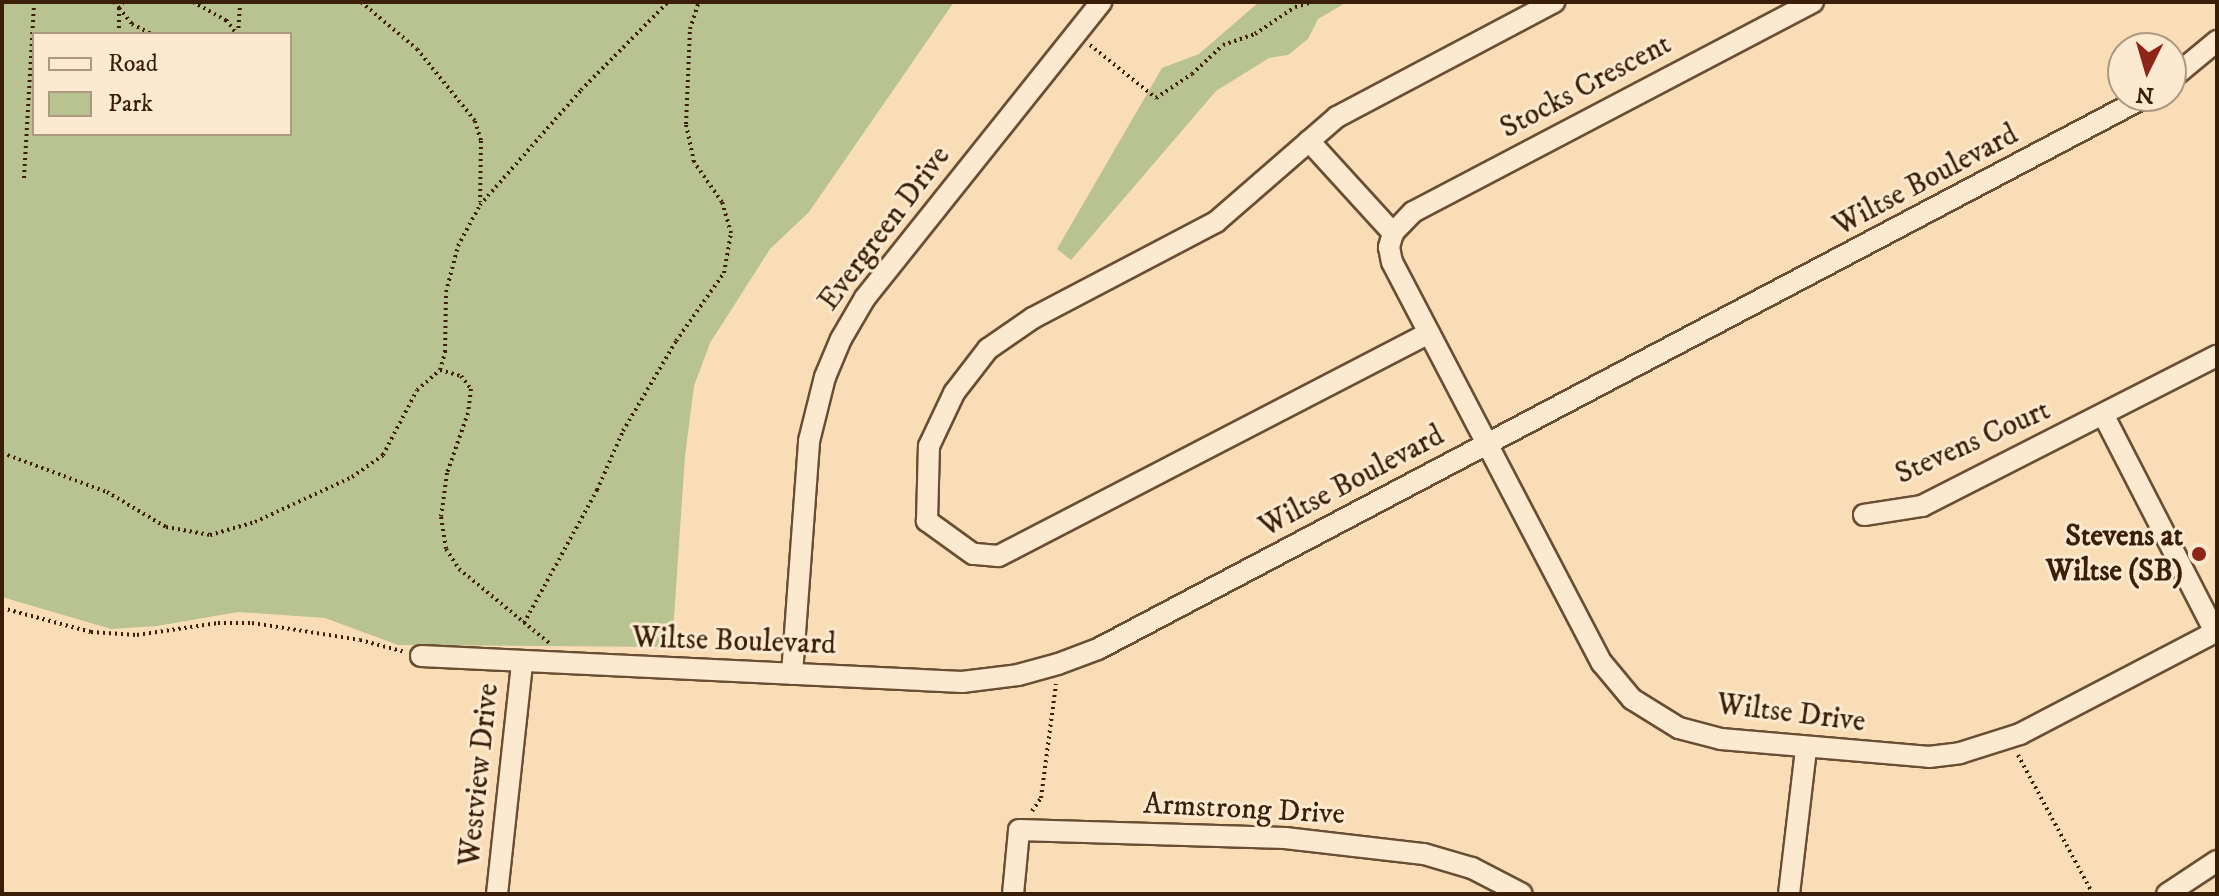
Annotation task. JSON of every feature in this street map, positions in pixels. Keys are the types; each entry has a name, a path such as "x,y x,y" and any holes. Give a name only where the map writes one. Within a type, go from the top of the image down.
{"street":[{"name":"Evergreen Drive","path":"792,674 809,441 825,377 841,339 865,298 1101,2"},
{"path":"1429,333 998,556 973,554 927,521 929,446 954,393 988,349 1033,318 1216,222 1337,117 1554,2"},
{"name":"Stocks Crescent","path":"1393,233 1413,212 1813,2"},
{"path":"2187,66 2217,41"},
{"name":"Wiltse Boulevard","path":"522,663 962,682 1018,675 1058,664 1098,649 2117,112"},
{"path":"1309,141 1393,233 1389,247 1392,262 1488,444"},
{"name":"Stevens Court","path":"1864,515 1922,506 2217,356"},
{"path":"2104,416 2216,632"},
{"name":"Wiltse Drive","path":"1488,444 1602,663 1632,699 1679,728 1721,739 1806,749 1929,757 1960,753 2009,739 2216,632"},
{"path":"421,656 522,663"},
{"name":"Westview Drive","path":"497,894 522,663"},
{"path":"1789,894 1806,749"},
{"path":"1013,894 1019,830"},
{"name":"Armstrong Drive","path":"1019,830 1285,838 1424,854 1472,868 1522,894"},
{"path":"2167,894 2217,861"}],"path":[{"path":"32,32 34,2"},
{"path":"114,2 132,24 148,32"},
{"path":"119,32 119,8 123,2"},
{"path":"193,2 226,20 236,32"},
{"path":"204,2 210,11"},
{"path":"238,32 240,2"},
{"path":"361,2 417,49 475,121 481,141 480,205"},
{"path":"2,453 107,492 166,527 210,535 255,522 352,477 383,455 417,390 440,370 445,352 446,292 458,246 480,205 581,90 668,2"},
{"path":"524,623 597,490 623,431 676,341 724,273 731,233 722,202 694,162 686,124 690,29 699,2"},
{"path":"1075,34 1156,98 1192,74 1223,45 1255,34 1295,7 1312,2"},
{"path":"24,178 32,37"},
{"path":"440,370 461,376 471,389 468,413 447,473 441,517 446,549 459,569 576,665"},
{"path":"2,608 91,632 137,635 218,623 252,623 360,640 421,656"},
{"path":"1019,830 1041,798 1058,664"},
{"path":"2009,739 2093,894"}],"green space":[{"path":"2,2 954,2 809,212 770,249 710,343 694,386 685,456 672,647 398,645 325,618 238,612 157,626 111,629 2,597"},
{"path":"1259,2 1347,2 1318,19 1308,39 1288,55 1269,58 1216,91 1071,260 1057,249 1162,68 1199,54"}],"place":[{"name":"Stevens at Wiltse (SB)","path":"2199,554"}]}
